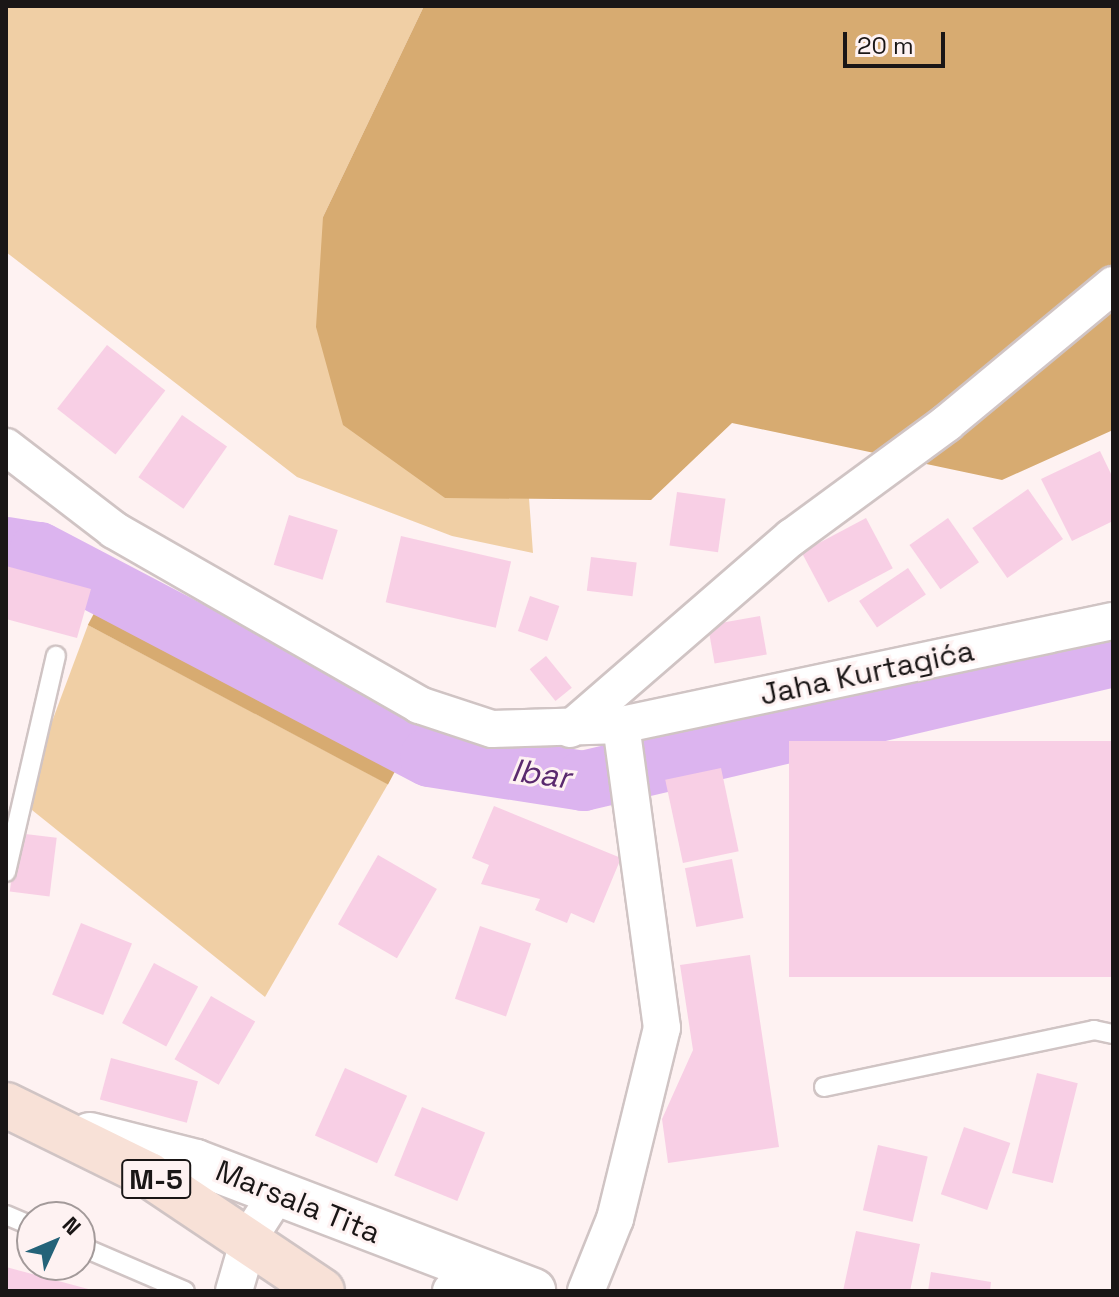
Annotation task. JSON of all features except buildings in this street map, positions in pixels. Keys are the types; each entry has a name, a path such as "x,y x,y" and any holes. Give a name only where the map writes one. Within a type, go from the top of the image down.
{"main road":[{"name":"M-5","path":"6,1105 59,1127 250,1236 322,1291"}],"street":[{"path":"570,729 792,537 947,423 1113,285"},
{"name":"Jaha Kurtagića","path":"6,447 114,530 419,705 492,729 570,729 622,741 1113,621"},
{"path":"586,1291 615,1219 662,1028 622,741"},
{"name":"Marsala Tita","path":"59,1127 196,1162 277,1194 462,1281 533,1291"},
{"path":"234,1291 250,1236 277,1194"}],"lane":[{"path":"6,872 56,656"},
{"path":"824,1087 1094,1030 1113,1034"},
{"path":"96,1253 185,1291"}],"shaded area":[{"path":"6,6 424,6 323,217 445,498 529,498 533,553 452,536 297,477 6,252"},
{"path":"424,6 1113,6 1113,430 1002,480 732,423 651,500 445,498 343,425 316,327 323,217"},
{"path":"100,602 400,762 388,785 88,625"},
{"path":"88,625 388,784 265,997 22,802"}],"waterway":[{"name":"Ibar","path":"6,547 39,552 430,757 583,781 1113,657"}]}
